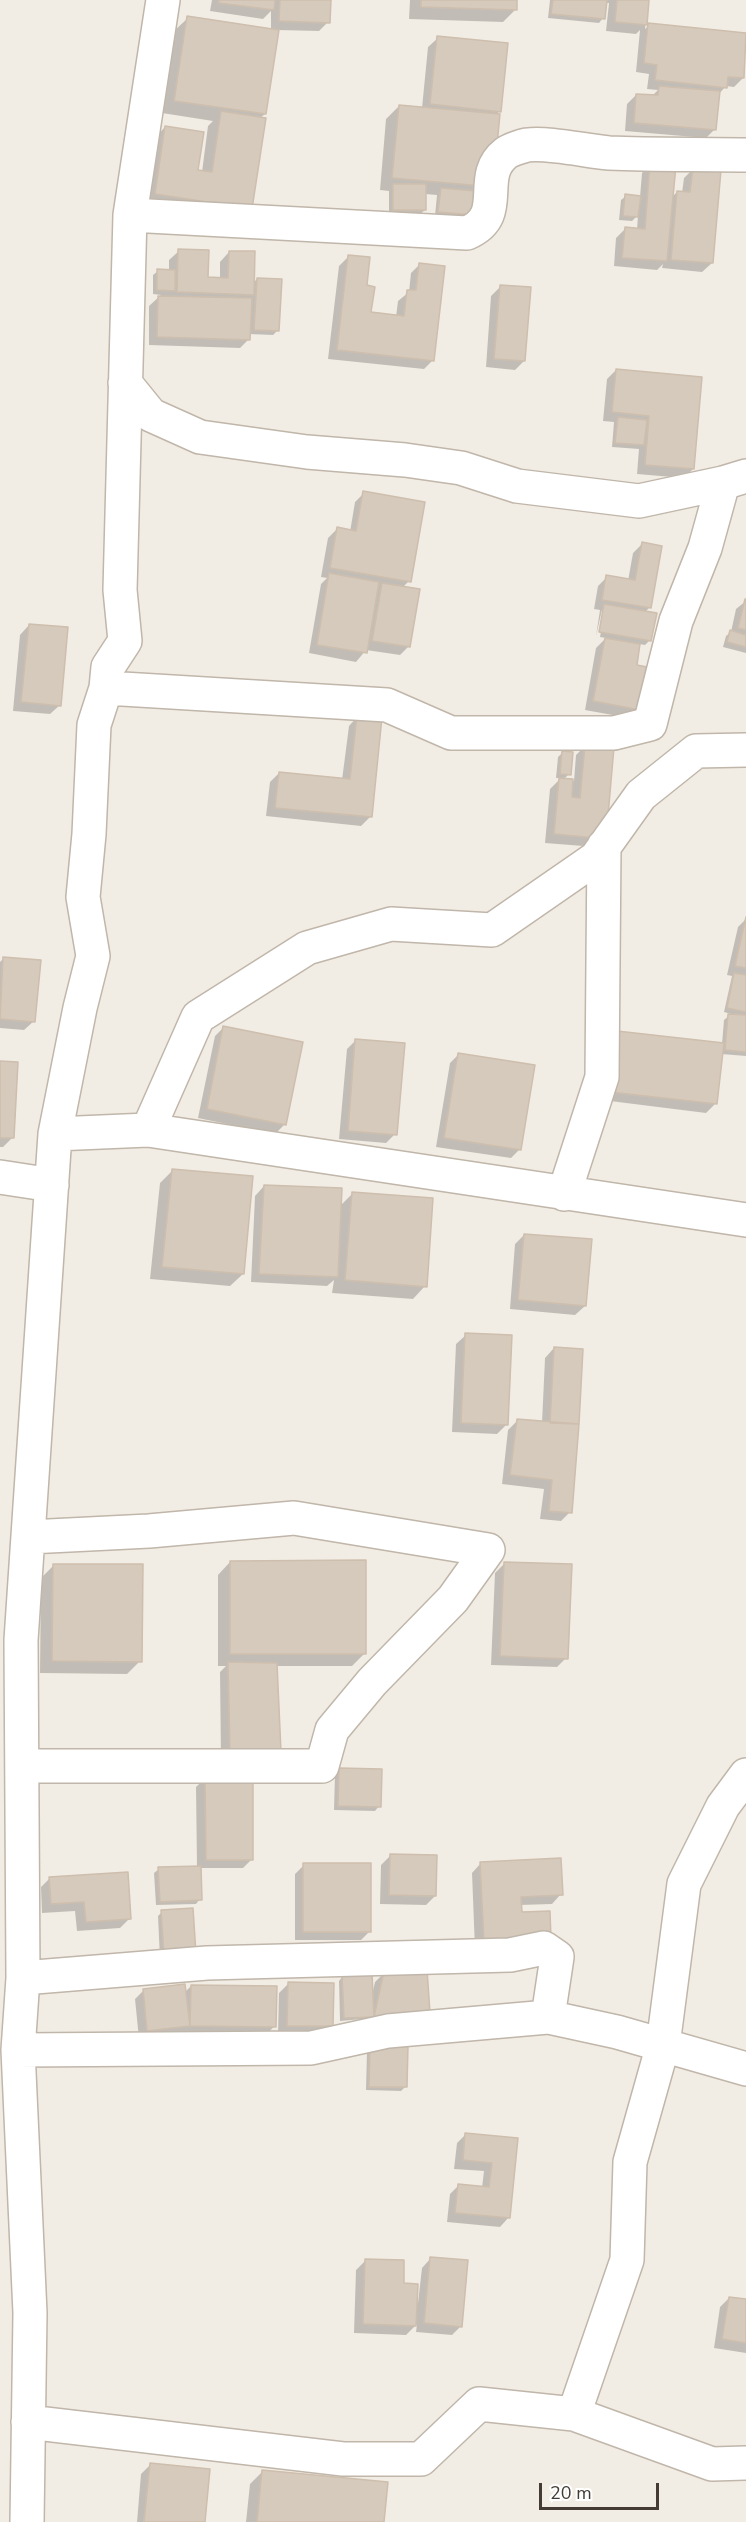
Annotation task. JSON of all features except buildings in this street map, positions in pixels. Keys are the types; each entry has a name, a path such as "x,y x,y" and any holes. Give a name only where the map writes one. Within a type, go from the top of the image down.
{"street":[{"path":"27,2522 30,2313 13,2062 23,1978 21,1640 56,1134 80,1008 93,956 83,897 89,834 94,725 106,688 108,667 125,641 120,590 130,215 163,0"},
{"path":"130,215 467,233 481,227 488,217 492,174 498,163 507,153 528,145 608,153 746,155"},
{"path":"126,383 150,415 200,437 307,452 405,460 461,468 517,486 639,501 735,480"},
{"path":"106,688 387,705 451,733 614,733 650,724 676,621 735,480"},
{"path":"148,1130 198,1017 307,948 391,924 492,930 596,858 641,795 696,751 746,750"},
{"path":"564,1194 602,1077 604,846"},
{"path":"56,1134 148,1130 746,1220"},
{"path":"0,1177 52,1185"},
{"path":"22,1766 322,1766 333,1730 372,1682 453,1599 488,1550 294,1518 149,1531 28,1537"},
{"path":"574,2414 627,2260 630,2162 663,2045 684,1884 718,1816 746,1775"},
{"path":"23,1978 207,1963 510,1954 544,1948 557,1957 548,2017"},
{"path":"13,2062 311,2048 388,2031 548,2017 663,2045 746,2069"},
{"path":"28,2422 343,2459 421,2458 479,2404 574,2414 712,2464 746,2463"}]}
